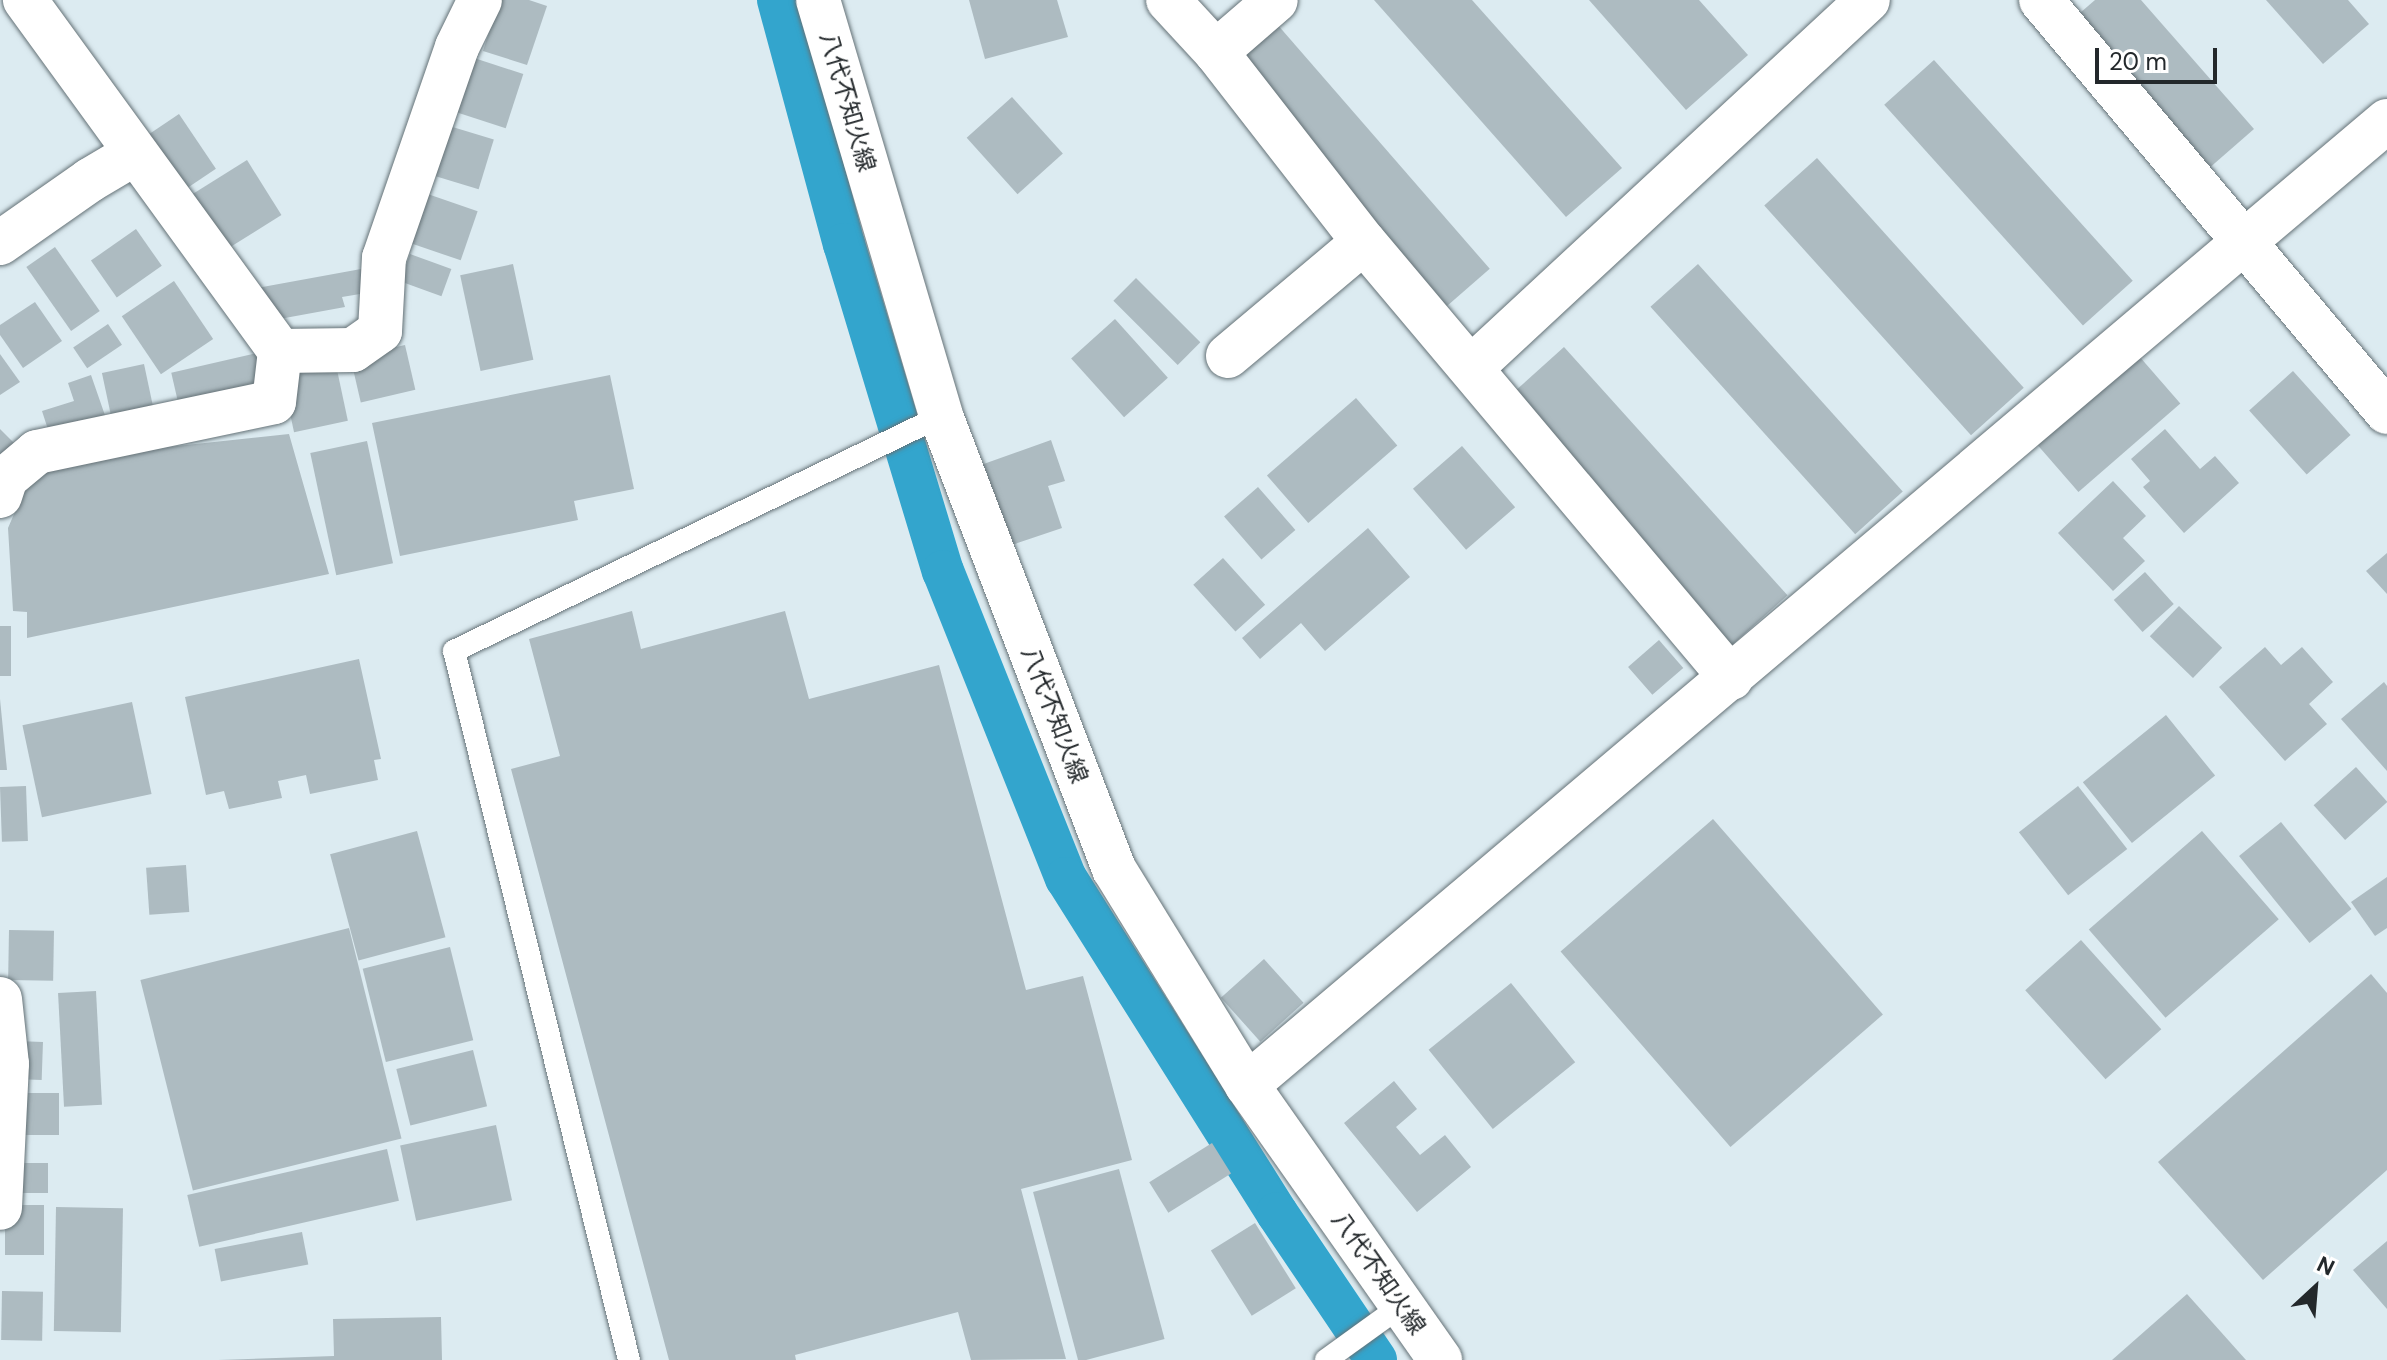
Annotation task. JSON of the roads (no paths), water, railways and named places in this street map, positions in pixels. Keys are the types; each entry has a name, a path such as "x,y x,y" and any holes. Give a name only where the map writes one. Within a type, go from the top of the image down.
{"street":[{"path":"0,496 6,478 37,452 274,402 280,351 25,0"},
{"path":"280,351 353,350 380,331 384,258 457,47 480,0"},
{"name":"八代不知火線","path":"818,0 930,423 1114,869 1389,1315 1440,1360"},
{"path":"1168,0 1216,52 1364,242 1731,678"},
{"path":"1216,52 1276,0"},
{"path":"1471,368 1868,0"},
{"path":"2041,0 2387,412"},
{"path":"1247,1085 2387,121"},
{"path":"0,243 90,180 134,154"},
{"path":"1228,356 1364,242"},
{"path":"0,999 7,1064 0,1208"}],"lane":[{"path":"629,1360 454,651 930,423"},
{"path":"1326,1360 1389,1315"}],"waterway":[{"path":"778,0 844,244 943,571 1066,878 1277,1213 1376,1360"}]}
